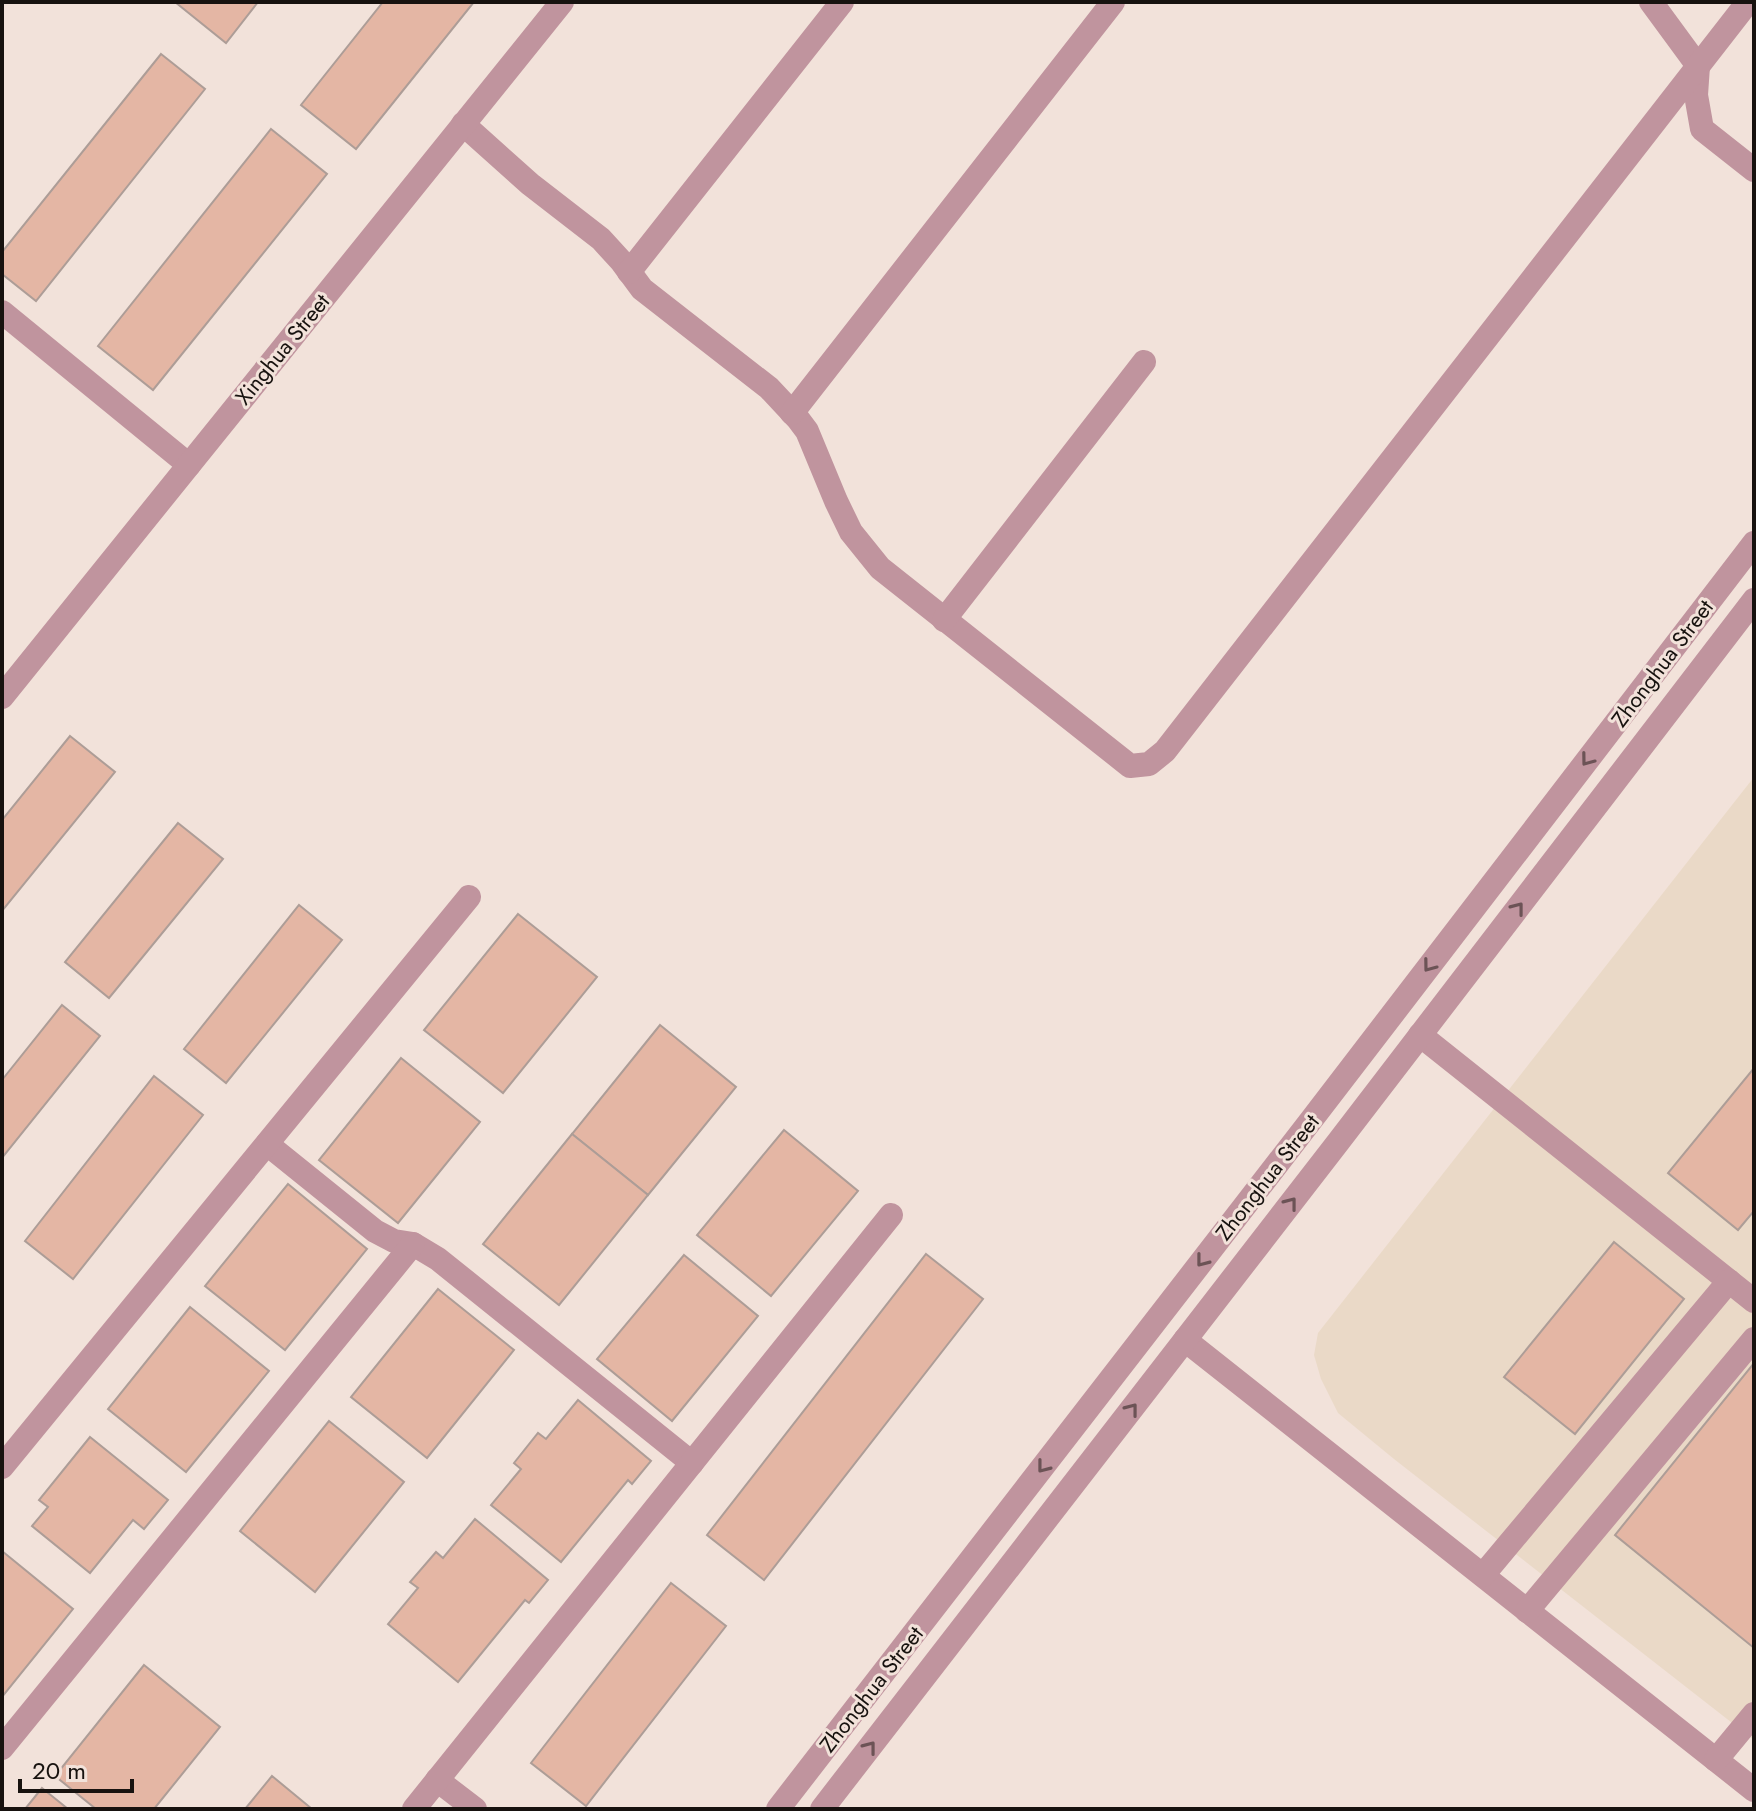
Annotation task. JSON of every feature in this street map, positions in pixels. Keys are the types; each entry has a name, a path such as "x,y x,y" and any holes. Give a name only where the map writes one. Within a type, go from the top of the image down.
{"street":[{"name":"Xinghua Street","path":"2,697 562,2"},
{"path":"629,272 842,2"},
{"path":"792,413 1113,2"},
{"path":"1651,2 1698,66 1696,95 1702,129 1754,170"},
{"path":"463,124 530,184 601,239 642,289 769,388 807,431 851,532 880,568 1130,766 1149,764 1165,751 1748,2"},
{"path":"2,312 189,465"},
{"path":"944,620 1144,362"},
{"name":"Zhonghua Street","path":"778,1809 1754,543"},
{"name":"Zhonghua Street","path":"822,1809 1754,600"},
{"path":"2,1467 469,897"},
{"path":"1420,1035 1754,1301"},
{"path":"267,1144 375,1231 394,1241 413,1244 438,1259 692,1463"},
{"path":"414,1809 891,1215"},
{"path":"2,1748 413,1244"},
{"path":"1483,1575 1729,1281"},
{"path":"1527,1611 1754,1339"},
{"path":"1185,1340 1754,1790"},
{"path":"1716,1760 1754,1714"},
{"path":"437,1780 475,1809"}],"shaded area":[{"path":"1754,777 1754,1740 1338,1413 1321,1379 1314,1355 1318,1333"}],"building":[{"path":"175,2 258,2 226,43"},
{"path":"383,2 474,2 356,149 301,105"},
{"path":"161,54 205,89 36,301 2,274 2,252"},
{"path":"271,129 327,174 153,390 98,346"},
{"path":"70,736 115,772 2,911 2,820"},
{"path":"178,823 223,859 109,998 65,962"},
{"path":"299,905 342,940 226,1083 184,1049"},
{"path":"518,914 597,977 503,1093 424,1030"},
{"path":"62,1005 100,1036 2,1158 2,1080"},
{"path":"660,1025 736,1087 648,1195 572,1134"},
{"path":"401,1058 480,1122 398,1223 319,1160"},
{"path":"1754,1068 1754,1211 1738,1230 1668,1173"},
{"path":"154,1076 203,1115 73,1279 25,1241"},
{"path":"784,1130 858,1191 771,1296 697,1235"},
{"path":"572,1134 648,1195 559,1305 483,1244"},
{"path":"288,1184 367,1249 285,1350 205,1286"},
{"path":"1614,1242 1684,1299 1575,1434 1504,1377"},
{"path":"926,1254 983,1299 764,1580 707,1535"},
{"path":"684,1255 758,1316 672,1421 597,1359"},
{"path":"438,1289 514,1350 427,1458 351,1397"},
{"path":"190,1307 269,1371 186,1472 108,1409"},
{"path":"1754,1363 1754,1648 1615,1535"},
{"path":"578,1400 651,1461 632,1484 628,1480 561,1562 491,1505 521,1469 514,1463 538,1433 546,1439"},
{"path":"329,1421 404,1482 315,1592 240,1531"},
{"path":"90,1437 168,1500 144,1529 133,1520 90,1573 32,1526 48,1507 39,1500"},
{"path":"475,1519 548,1580 529,1603 525,1600 458,1682 388,1624 418,1588 410,1582 436,1552 443,1558"},
{"path":"2,1551 73,1609 2,1697"},
{"path":"671,1583 726,1626 586,1806 531,1763"},
{"path":"144,1665 220,1727 154,1809 96,1809 55,1776"},
{"path":"272,1776 312,1809 245,1809"},
{"path":"42,1788 68,1809 25,1809"}]}
